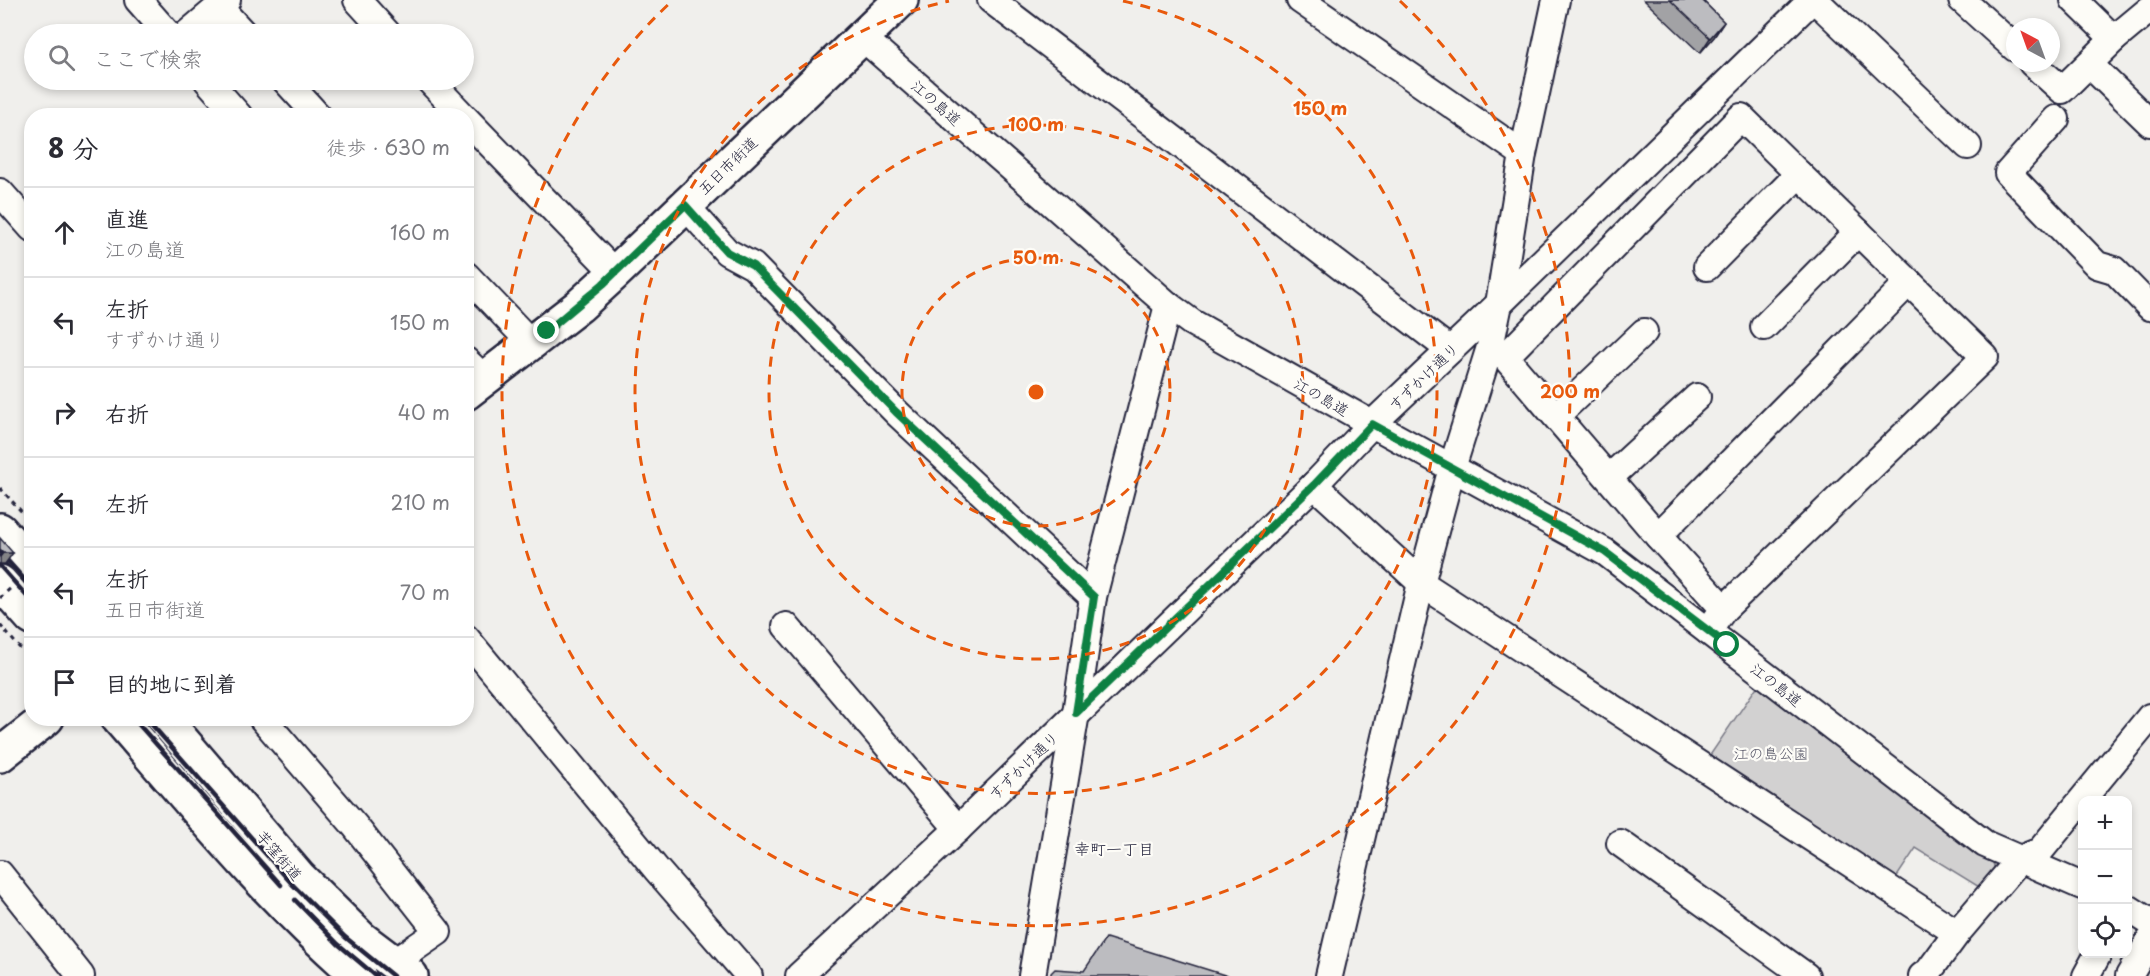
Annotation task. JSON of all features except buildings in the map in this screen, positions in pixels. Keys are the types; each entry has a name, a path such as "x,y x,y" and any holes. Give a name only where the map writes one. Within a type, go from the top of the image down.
{"main road":[{"name":"五日市街道","path":"474,377 531,343 579,306 901,0"},
{"path":"0,531 24,599"},
{"path":"3,747 35,726"},
{"name":"芋窪街道","path":"125,726 240,858 305,927 359,976"},
{"name":"芋窪街道","path":"170,726 299,877 337,916 402,969"}],"street":[{"path":"138,0 159,24"},
{"path":"357,0 379,24"},
{"path":"991,0 1450,350"},
{"path":"1300,0 1523,154"},
{"path":"1329,976 1421,583 1452,468 1490,347 1523,154 1556,0"},
{"path":"1814,0 1968,146"},
{"name":"すずかけ通り","path":"799,976 958,829 1314,485 1372,424 1814,0"},
{"path":"1962,0 2006,40"},
{"path":"2074,0 2114,39"},
{"path":"199,24 223,3 237,24"},
{"path":"2042,72 2061,90 2114,39 2150,9"},
{"name":"江の島道","path":"862,37 1168,305 1191,322 1605,552 1985,844 2078,884"},
{"path":"2089,64 2150,123"},
{"path":"216,90 232,108"},
{"path":"294,90 311,108"},
{"path":"439,90 456,108"},
{"path":"1708,631 1724,609 1985,357 1741,117 1505,357 1658,536 1724,609"},
{"path":"2056,119 2008,173 2097,265 2114,270 2150,307"},
{"path":"474,126 615,273"},
{"path":"1707,267 1799,174"},
{"path":"0,192 24,219"},
{"path":"685,205 727,252 753,266 896,412 1094,597"},
{"path":"1764,327 1858,232"},
{"path":"1658,536 1909,282"},
{"path":"474,283 531,343"},
{"path":"1032,976 1094,597 1168,305"},
{"path":"1556,416 1644,332"},
{"path":"1609,478 1697,397"},
{"path":"1314,485 1421,583 1957,933"},
{"path":"786,626 958,829"},
{"path":"474,648 657,870 749,976"},
{"path":"1927,974 1957,933 2020,859 2040,851 2150,717"},
{"path":"269,726 355,826 438,932 402,969"},
{"path":"1620,843 1806,976"},
{"path":"0,874 81,976"},
{"path":"2132,911 2150,922"},
{"path":"2129,976 2150,940"},
{"path":"2086,976 2096,958"}],"path":[{"path":"0,488 24,514"},
{"path":"0,598 15,578"},
{"path":"0,625 24,653"}],"green space":[{"name":"江の島公園","path":"1758,685 1993,862 1996,875 1984,890 1916,848 1894,881 1704,764"}],"railway":[{"path":"0,552 24,579"},
{"path":"0,566 24,593"},
{"path":"140,726 281,885"},
{"path":"153,726 293,885 345,937 393,976"},
{"path":"295,900 338,944 376,976"}],"district":[{"name":"幸町一丁目","path":"1114,848"}],"route":[{"path":"547,331 579,306 685,205 727,252 753,266 896,412 1094,597 1076,713 1314,485 1372,424 1605,552 1727,645"}]}
